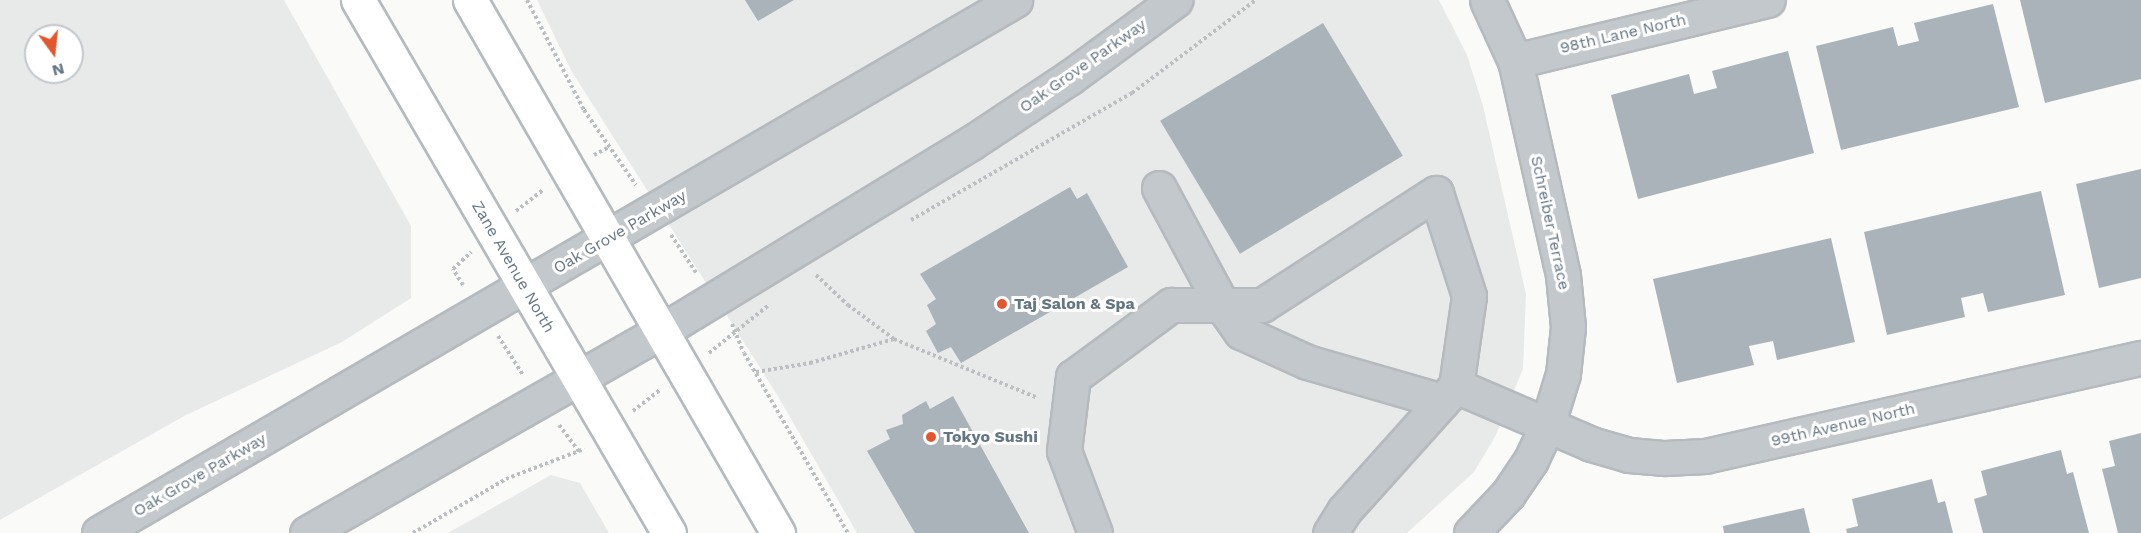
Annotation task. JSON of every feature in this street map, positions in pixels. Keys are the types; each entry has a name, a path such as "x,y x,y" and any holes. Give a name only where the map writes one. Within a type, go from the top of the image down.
{"main road":[{"name":"Zane Avenue North","path":"358,0 669,533"},
{"path":"470,0 778,533"}],"street":[{"name":"Oak Grove Parkway","path":"99,533 524,288 1015,0"},
{"name":"Oak Grove Parkway","path":"307,533 660,332 971,143 1069,78 1175,0"},
{"name":"Schreiber Terrace","path":"1471,533 1508,494 1531,460 1547,426 1563,374 1567,317 1563,275 1515,61 1487,0"},
{"name":"98th Lane North","path":"1515,61 1768,0"},
{"name":"99th Avenue North","path":"1159,188 1222,305 1241,332 1307,362 1449,393 1629,454 1665,458 1706,456 2141,358"},
{"path":"1095,533 1064,451 1073,377 1171,305 1262,305 1436,193 1469,296 1449,393 1344,511 1330,533"}],"path":[{"path":"413,533 506,479 579,452 540,399 453,269 491,231 568,169 609,147 571,89 527,0"},
{"path":"907,222 1132,93 1257,0"},
{"path":"810,279 827,269"},
{"path":"816,275 848,305 894,339 1069,412"},
{"path":"773,300 737,331 755,372 848,533"},
{"path":"755,372 810,363 894,339"}],"shaded area":[{"path":"0,0 284,0 411,226 411,298 342,342 186,415 0,520"},
{"path":"537,0 1439,0 1467,55 1483,106 1526,294 1523,369 1495,437 1474,472 1407,533 857,533 776,393 572,72"},
{"path":"551,475 580,483 609,533 448,533"}],"building":[{"path":"745,0 794,0 758,21"},
{"path":"2020,0 2141,0 2141,79 2045,103"},
{"path":"1993,4 2019,107 1841,150 1816,46 1893,27 1898,46 1919,41 1914,23"},
{"path":"1323,23 1403,156 1240,254 1160,121"},
{"path":"1788,51 1814,153 1638,199 1611,95 1689,74 1694,94 1717,88 1712,71"},
{"path":"2141,169 2141,278 2099,288 2076,184"},
{"path":"1070,187 1077,199 1087,193 1128,267 961,363 951,347 938,353 926,331 936,324 927,305 936,299 920,274"},
{"path":"2041,191 2065,295 1988,312 1983,293 1961,298 1965,317 1887,335 1864,232"},
{"path":"1831,238 1855,342 1777,360 1773,341 1749,346 1754,365 1677,383 1653,279"},
{"path":"953,396 1029,533 915,533 867,451 890,439 886,430 903,424 902,415 926,401 930,409"},
{"path":"2141,433 2141,533 2118,533 2102,469 2115,466 2109,441"},
{"path":"2061,450 2067,474 2073,472 2089,533 1983,533 1974,499 1987,495 1981,471"},
{"path":"1932,479 1938,503 1945,501 1953,533 1847,533 1846,529 1858,526 1852,499"},
{"path":"1804,508 1810,533 1724,533 1723,526"}],"place":[{"name":"Taj Salon & Spa","path":"1002,304"},
{"name":"Tokyo Sushi","path":"931,437"}]}
